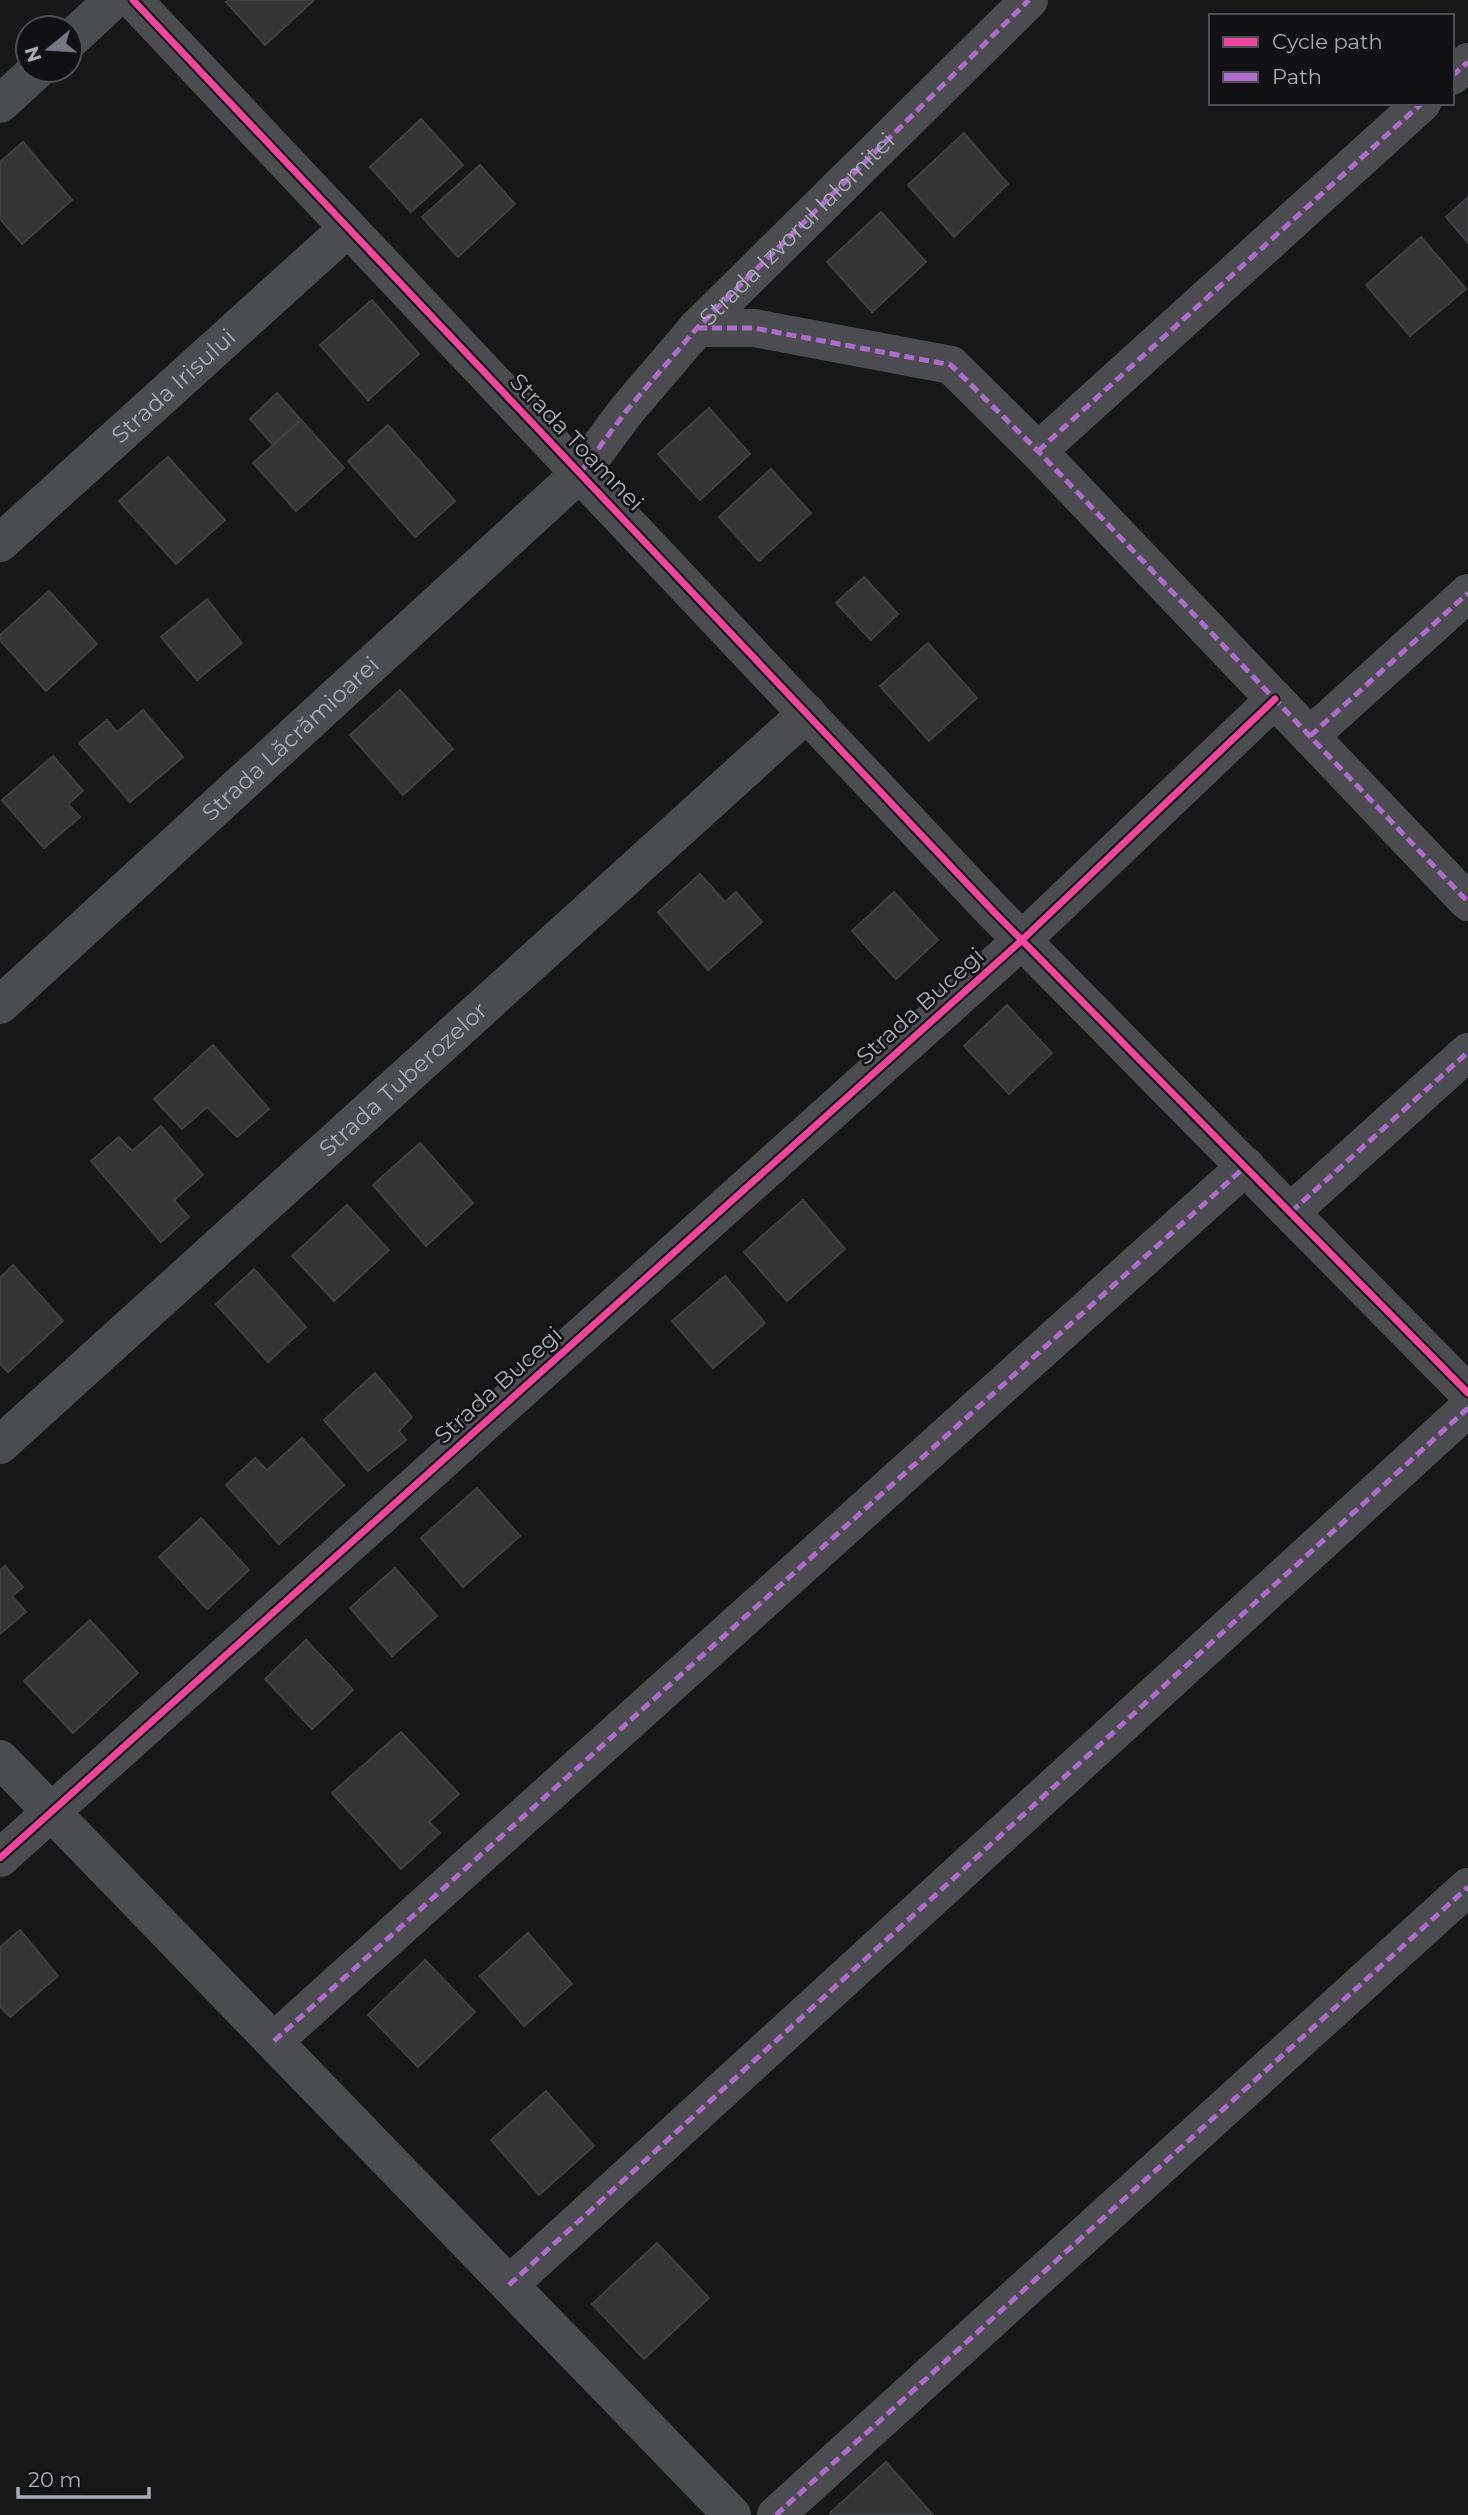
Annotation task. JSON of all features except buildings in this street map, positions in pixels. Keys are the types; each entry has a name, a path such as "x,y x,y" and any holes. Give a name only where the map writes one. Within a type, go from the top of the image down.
{"street":[{"path":"84,27 113,0"},
{"name":"Strada Toamnei","path":"133,0 1021,941 1468,1393"},
{"name":"Strada Izvorul Ialomitei","path":"580,473 627,410 696,328 1029,0"},
{"path":"1454,74 1468,62"},
{"path":"0,104 22,84"},
{"path":"1038,451 1420,105"},
{"name":"Strada Irisului","path":"0,543 347,229"},
{"path":"696,328 754,328 951,365 1038,451 1468,902"},
{"name":"Strada Lăcrămioarei","path":"0,1005 580,473"},
{"path":"1310,736 1468,593"},
{"name":"Strada Bucegi","path":"0,1858 1021,941 1275,699"},
{"name":"Strada Tuberozelor","path":"0,1444 807,713"},
{"path":"1291,1212 1468,1052"},
{"path":"274,2041 1246,1166"},
{"path":"509,2285 1468,1408"},
{"path":"0,1759 732,2515"},
{"path":"776,2515 1468,1887"}],"marked path":[{"path":"580,473 627,410 697,328 1029,0"},
{"path":"1454,74 1468,62"},
{"path":"1038,451 1420,105"},
{"path":"697,328 754,328 951,365 1038,451 1468,902"},
{"path":"1310,736 1468,593"},
{"path":"1291,1212 1468,1052"},
{"path":"274,2041 1246,1166"},
{"path":"509,2285 1468,1408"},
{"path":"776,2515 1468,1887"}],"cycle path":[{"path":"133,0 992,910 1468,1393"},
{"path":"0,1858 1021,941 1275,699"}]}
